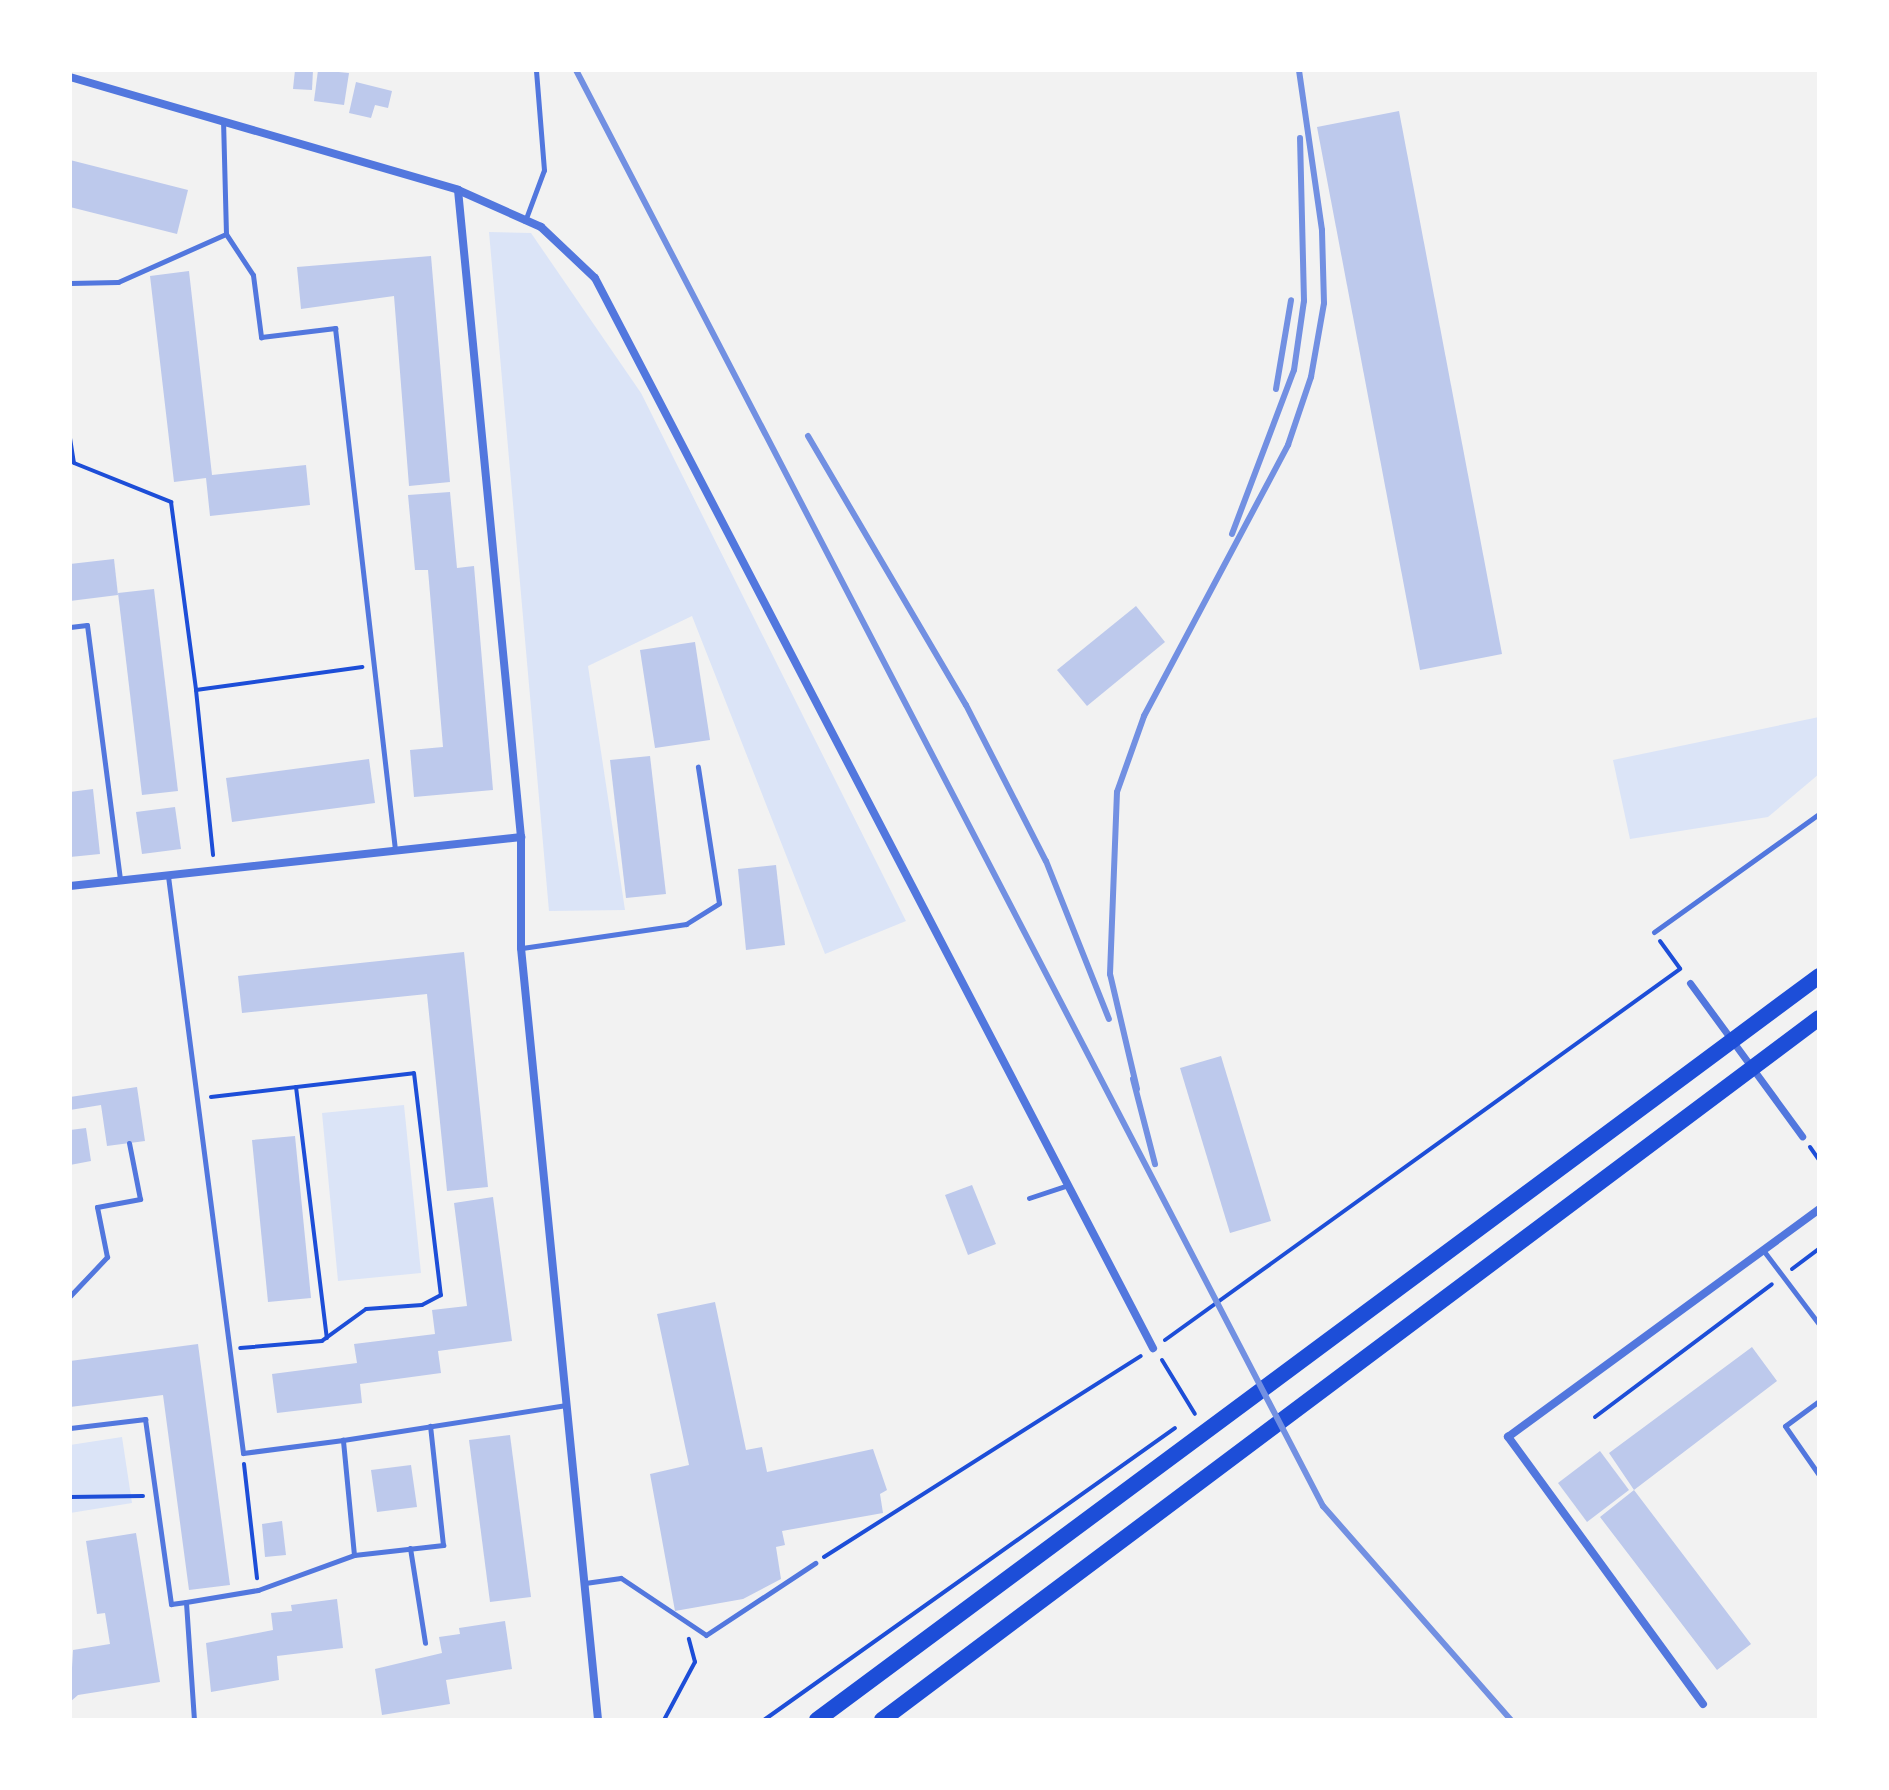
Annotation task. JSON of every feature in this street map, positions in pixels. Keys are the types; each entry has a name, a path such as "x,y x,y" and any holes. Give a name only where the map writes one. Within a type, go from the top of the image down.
{"main road":[{"path":"817,1720 1819,976"},
{"path":"882,1720 1819,1018"}],"street":[{"path":"70,77 458,190 525,221 595,278 643,359 1153,1348"},
{"path":"458,190 521,837 521,948 598,1720"},
{"path":"70,886 521,837"},
{"path":"1690,983 1802,1136"},
{"path":"1703,1704 1508,1437 1819,1209"}],"lane":[{"path":"525,221 544,170 536,70"},
{"path":"223,120 226,234 253,275 261,337 335,328 395,850"},
{"path":"70,283 118,282 226,234"},
{"path":"70,627 87,625 120,881"},
{"path":"521,948 686,924 719,903 698,767"},
{"path":"1654,932 1819,814"},
{"path":"168,875 243,1453 566,1405"},
{"path":"70,1296 107,1257 97,1207 140,1199 129,1143"},
{"path":"1029,1198 1069,1185"},
{"path":"1763,1250 1819,1324"},
{"path":"1819,1401 1785,1426 1819,1475"},
{"path":"70,1428 145,1419 171,1604 258,1590 354,1555 443,1545 430,1426"},
{"path":"343,1440 354,1555"},
{"path":"410,1548 425,1643"},
{"path":"584,1583 621,1578 658,1598 686,1625 706,1635 815,1563"},
{"path":"186,1602 194,1720"}],"path":[{"path":"70,438 74,463 171,502 196,690 215,870"},
{"path":"196,690 376,665"},
{"path":"1654,932 1690,983"},
{"path":"815,1563 1153,1348 1680,969"},
{"path":"197,1099 414,1073 441,1295 422,1305 366,1309 327,1338 229,1349"},
{"path":"296,1087 327,1338"},
{"path":"1595,1417 1819,1249"},
{"path":"764,1720 1198,1411 1153,1348"},
{"path":"243,1453 258,1590"},
{"path":"70,1497 155,1496"},
{"path":"664,1720 695,1662 686,1625"}],"shaded area":[{"path":"489,232 531,233 641,393 906,921 825,954 692,616 588,666 625,910 549,911"},
{"path":"1819,717 1819,774 1768,817 1630,839 1613,760"},
{"path":"404,1105 421,1273 338,1281 322,1113"},
{"path":"122,1437 132,1503 70,1513 70,1445"}],"building":[{"path":"295,70 313,70 312,90 293,89"},
{"path":"318,70 349,73 344,105 314,101"},
{"path":"356,82 392,91 388,108 375,105 371,118 349,113"},
{"path":"1399,111 1502,654 1420,670 1317,127"},
{"path":"70,160 188,190 177,234 70,207"},
{"path":"431,256 450,482 409,486 394,296 301,309 297,267"},
{"path":"189,271 212,475 306,465 310,505 210,516 206,478 174,482 150,276"},
{"path":"450,492 457,568 474,566 493,790 414,797 410,750 443,747 428,570 415,570 408,495"},
{"path":"114,559 118,595 70,601 70,564"},
{"path":"154,589 178,791 142,795 118,593"},
{"path":"1136,606 1165,642 1087,706 1057,670"},
{"path":"695,642 710,740 655,748 640,650"},
{"path":"650,756 666,894 626,898 610,760"},
{"path":"369,759 375,803 232,822 226,778"},
{"path":"93,789 100,854 70,857 70,792"},
{"path":"175,807 181,849 142,854 136,812"},
{"path":"776,865 785,945 746,950 738,869"},
{"path":"464,952 488,1187 447,1191 427,994 242,1013 238,976"},
{"path":"1221,1056 1271,1221 1230,1233 1180,1068"},
{"path":"137,1087 145,1141 107,1146 101,1105 70,1110 70,1097"},
{"path":"86,1128 91,1161 70,1165 70,1130"},
{"path":"295,1136 311,1298 268,1302 252,1140"},
{"path":"972,1185 996,1244 968,1255 945,1195"},
{"path":"493,1197 512,1341 438,1351 441,1373 360,1384 362,1403 277,1413 272,1374 357,1363 354,1344 435,1334 432,1310 467,1306 454,1203"},
{"path":"715,1302 746,1450 762,1447 767,1472 873,1449 887,1490 880,1494 883,1513 782,1531 785,1545 776,1547 781,1579 743,1599 675,1611 650,1474 689,1465 657,1314"},
{"path":"198,1344 230,1585 189,1590 163,1395 70,1407 70,1361"},
{"path":"1752,1347 1777,1381 1634,1490 1609,1453"},
{"path":"510,1435 531,1597 490,1602 469,1440"},
{"path":"1600,1451 1629,1490 1587,1522 1558,1483"},
{"path":"411,1465 417,1507 377,1512 371,1470"},
{"path":"1634,1490 1751,1644 1717,1670 1600,1517"},
{"path":"282,1521 286,1555 265,1557 262,1524"},
{"path":"136,1533 160,1682 78,1695 70,1702 73,1650 110,1644 105,1613 97,1614 86,1541"},
{"path":"337,1599 343,1648 277,1656 279,1680 211,1692 206,1643 273,1630 271,1613 292,1611 291,1605"},
{"path":"505,1621 512,1669 446,1680 450,1704 382,1715 375,1669 442,1653 439,1637 460,1634 459,1628"}],"railway":[{"path":"576,70 1323,1506 1511,1720"},
{"path":"1137,1089 1110,974 1117,792 1144,716 1288,445 1311,377 1324,303 1322,230 1299,70"},
{"path":"1232,534 1294,370 1304,301 1300,138"},
{"path":"1276,389 1291,300"},
{"path":"808,436 966,705 1046,861 1109,1019"},
{"path":"1133,1079 1155,1164"}]}
